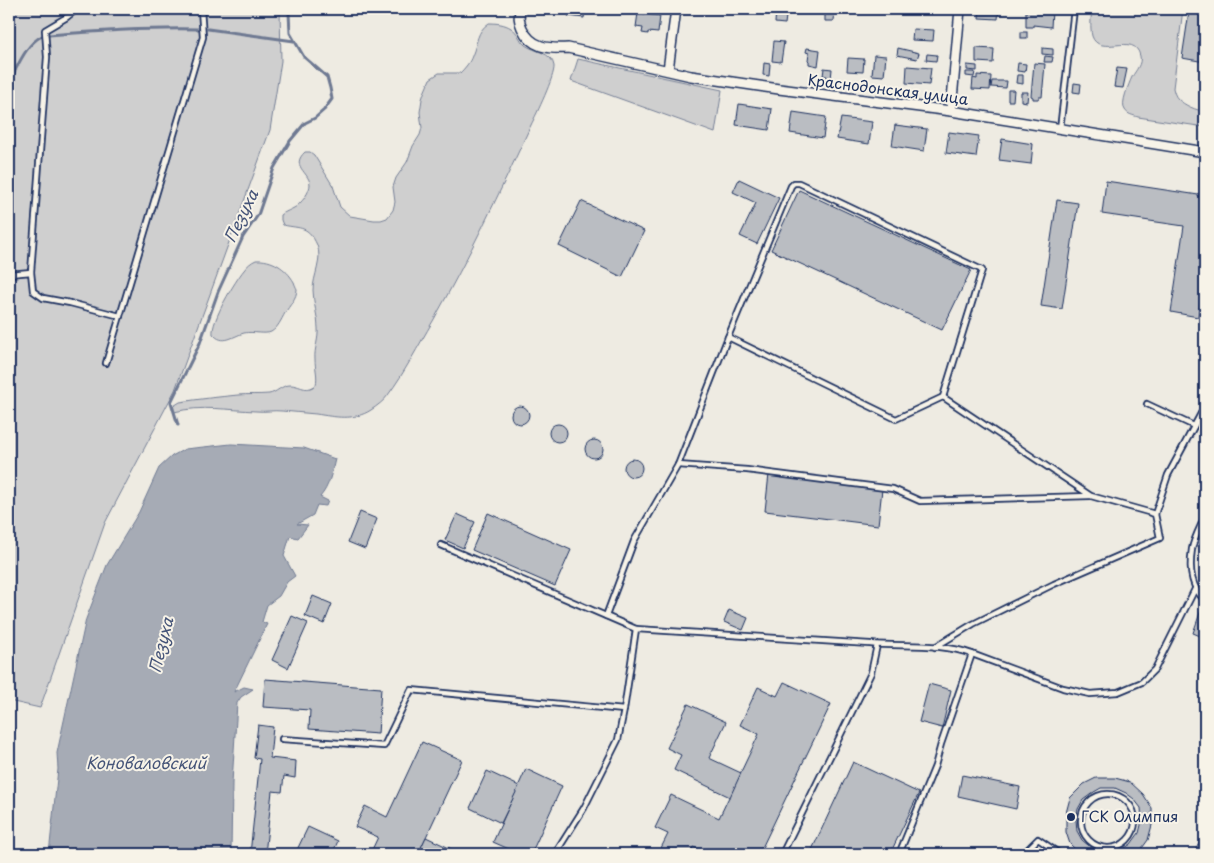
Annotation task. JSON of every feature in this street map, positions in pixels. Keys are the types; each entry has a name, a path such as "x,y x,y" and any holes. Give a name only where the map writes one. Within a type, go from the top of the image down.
{"street":[{"name":"Краснодонская улица","path":"521,9 519,20 526,36 533,43 554,48 568,48 691,76 951,111 1205,152"},
{"path":"668,70 676,9"},
{"path":"951,111 960,9"}],"lane":[{"path":"77,9 46,30 48,57 31,272 33,291 43,298 70,302 120,316"},
{"path":"106,363 203,37 201,9"},
{"path":"1060,129 1074,9"},
{"path":"606,616 634,541 678,464 728,337 791,186 794,183 799,183 982,270 943,397 896,419 728,337"},
{"path":"9,274 31,272"},
{"path":"943,397 1091,496"},
{"path":"1147,404 1194,426"},
{"path":"934,647 973,624 1054,584 1160,538 1155,514 1168,475 1205,406"},
{"path":"678,464 747,470 893,489 920,502 1091,496 1155,514"},
{"path":"1205,516 1192,548 1191,567 1195,589 1205,600"},
{"path":"441,545 636,629 961,650 1063,688 1090,694 1118,692 1142,682 1155,669 1195,589"},
{"path":"555,854 584,808 618,740 636,629"},
{"path":"782,854 871,673 877,645"},
{"path":"899,854 935,766 972,654"},
{"path":"282,739 384,746 411,690 624,710"},
{"path":"1110,794 1119,796 1132,808 1135,817 1132,835 1118,847 1099,847 1092,843 1082,828 1083,811 1094,798 1110,794"},
{"path":"1022,854 1038,840 1060,854"},
{"path":"1096,854 1099,847"}],"shaded area":[{"path":"14,9 280,9 281,61 270,130 175,390 105,523 40,708 9,701 9,104"},
{"path":"1092,9 1183,9 1173,88 1176,97 1181,101 1195,109 1205,111 1205,127 1138,117 1126,112 1124,99 1139,64 1140,56 1137,49 1131,45 1102,45 1096,42 1091,33"},
{"path":"489,23 509,27 525,45 547,55 553,61 554,71 541,105 472,249 406,368 386,397 371,410 351,417 215,408 174,412 172,407 180,402 238,395 269,394 287,385 306,389 316,385 315,355 318,328 313,290 319,251 314,239 307,231 283,225 281,220 281,215 299,204 309,189 309,180 299,161 305,152 310,152 314,155 333,186 340,207 350,216 374,220 387,218 393,210 395,202 393,187 396,178 407,162 413,146 420,135 422,128 420,112 422,99 430,79 439,73 460,73 471,58 479,34"},
{"path":"578,59 722,90 715,133 571,81"},
{"path":"256,260 268,261 283,269 294,282 297,289 296,296 279,324 271,332 244,333 224,340 217,338 213,334 213,328 220,311 240,275"}],"water":[{"name":"Коноваловский","path":"231,444 304,448 335,459 328,484 320,497 328,501 326,506 317,505 313,515 297,524 308,525 298,538 290,536 284,556 295,576 287,582 279,596 267,605 262,622 267,624 234,692 244,687 253,689 241,697 237,703 232,783 231,854 49,854 58,769 57,753 86,619 107,565 139,512 159,468 172,456 185,449"}],"building":[{"path":"569,9 585,9 584,18 568,16"},
{"path":"740,9 751,9 751,14 739,13"},
{"path":"776,9 787,9 785,24 775,23"},
{"path":"825,9 835,9 834,21 825,21"},
{"path":"980,9 999,9 998,19 979,18"},
{"path":"1026,10 1052,11 1051,27 1033,25 1033,27 1026,27"},
{"path":"1189,12 1205,14 1205,62 1182,58"},
{"path":"638,13 660,16 658,33 642,33 643,28 636,27"},
{"path":"913,29 934,30 933,41 912,40"},
{"path":"1021,32 1027,32 1027,38 1021,38"},
{"path":"774,41 784,42 781,62 772,61"},
{"path":"807,48 820,50 818,66 809,64"},
{"path":"898,48 919,53 917,59 897,55"},
{"path":"976,48 994,49 993,63 976,62"},
{"path":"1042,48 1053,49 1053,55 1042,54"},
{"path":"927,54 937,55 936,61 926,60"},
{"path":"874,55 886,56 884,76 872,75"},
{"path":"1045,56 1053,57 1052,62 1044,62"},
{"path":"848,58 864,59 863,72 847,71"},
{"path":"764,63 770,64 769,76 763,75"},
{"path":"1018,63 1026,64 1025,72 1017,71"},
{"path":"1034,63 1045,64 1042,97 1038,99 1033,99 1031,96"},
{"path":"967,65 977,66 977,71 967,70"},
{"path":"907,66 931,68 929,85 906,83"},
{"path":"824,68 832,69 831,79 823,76"},
{"path":"1117,68 1127,69 1123,88 1114,87"},
{"path":"966,72 975,72 974,77 966,76"},
{"path":"977,75 991,76 990,90 972,89 973,78 977,79"},
{"path":"1017,75 1023,75 1023,84 1016,83"},
{"path":"992,81 1007,81 1006,88 991,87"},
{"path":"1074,83 1081,84 1080,93 1073,92"},
{"path":"1008,90 1014,90 1013,101 1008,101"},
{"path":"1021,92 1028,92 1027,102 1021,101"},
{"path":"739,104 772,109 769,130 736,125"},
{"path":"793,112 826,117 823,138 790,133"},
{"path":"841,118 872,122 869,144 837,139"},
{"path":"895,125 927,129 924,151 892,146"},
{"path":"949,132 979,136 976,157 946,153"},
{"path":"1002,139 1033,144 1031,164 999,160"},
{"path":"739,179 779,198 757,244 740,236 756,203 733,192"},
{"path":"1106,181 1205,196 1205,270 1198,317 1171,312 1184,226 1102,214"},
{"path":"799,190 971,270 942,330 771,250"},
{"path":"1057,200 1078,203 1062,309 1041,306"},
{"path":"581,201 644,231 622,277 559,246"},
{"path":"520,406 526,409 529,415 526,421 520,424 514,421 511,415 514,409"},
{"path":"558,424 564,427 567,433 564,439 558,442 552,439 549,433 552,427"},
{"path":"594,440 600,443 603,449 600,455 594,458 588,455 585,449 588,443"},
{"path":"633,459 639,462 642,468 639,474 633,477 627,474 624,468 627,462"},
{"path":"769,474 882,489 878,525 765,511"},
{"path":"360,512 377,519 365,549 348,542"},
{"path":"488,513 571,550 555,586 472,550"},
{"path":"457,514 475,522 463,548 445,540"},
{"path":"313,596 332,604 324,624 305,616"},
{"path":"729,610 748,618 743,630 724,622"},
{"path":"1201,610 1205,612 1205,638 1193,633"},
{"path":"292,616 308,623 288,668 272,660"},
{"path":"265,679 381,688 378,734 309,729 310,710 263,707"},
{"path":"784,682 831,704 759,854 703,854 704,852 693,847 690,854 673,854 661,848 668,834 655,828 671,795 719,818 759,734 740,725 758,687 777,696"},
{"path":"929,684 951,690 942,728 919,722"},
{"path":"688,704 726,722 709,758 741,773 730,797 674,770 681,755 667,748"},
{"path":"258,725 273,727 270,758 296,761 295,778 284,776 282,792 272,791 265,854 250,854 260,759 254,758"},
{"path":"9,728 15,729 9,756"},
{"path":"422,742 462,760 418,854 370,854 378,837 355,827 365,806 387,817"},
{"path":"853,762 919,793 890,854 810,854"},
{"path":"526,769 562,786 531,854 520,854 493,842"},
{"path":"487,771 519,786 501,823 470,808"},
{"path":"962,775 1020,787 1016,809 958,796"},
{"name":"ГСК Олимпия","path":"1096,778 1115,778 1130,782 1143,794 1152,808 1152,825 1148,840 1136,854 1100,854 1100,852 1122,850 1131,844 1139,833 1142,821 1141,808 1134,799 1115,788 1101,788 1083,800 1078,809 1077,831 1082,840 1094,850 1093,854 1080,854 1070,844 1066,832 1066,813 1070,798 1084,784"},
{"path":"308,827 338,841 332,854 295,854"},
{"path":"1205,832 1205,854 1200,854 1195,851"},
{"path":"426,837 462,854 418,854"}],"waterway":[{"name":"Пезуха","path":"178,425 171,402 200,343 218,292 243,237 258,215 274,168 290,141 305,123 315,118 332,99 327,77 304,57 290,33 290,9"},
{"path":"49,35 124,30 198,29"},
{"path":"208,29 294,41"},
{"path":"9,82 31,44 42,36"}],"place":[{"name":"ГСК Олимпия","path":"1071,817"}]}
